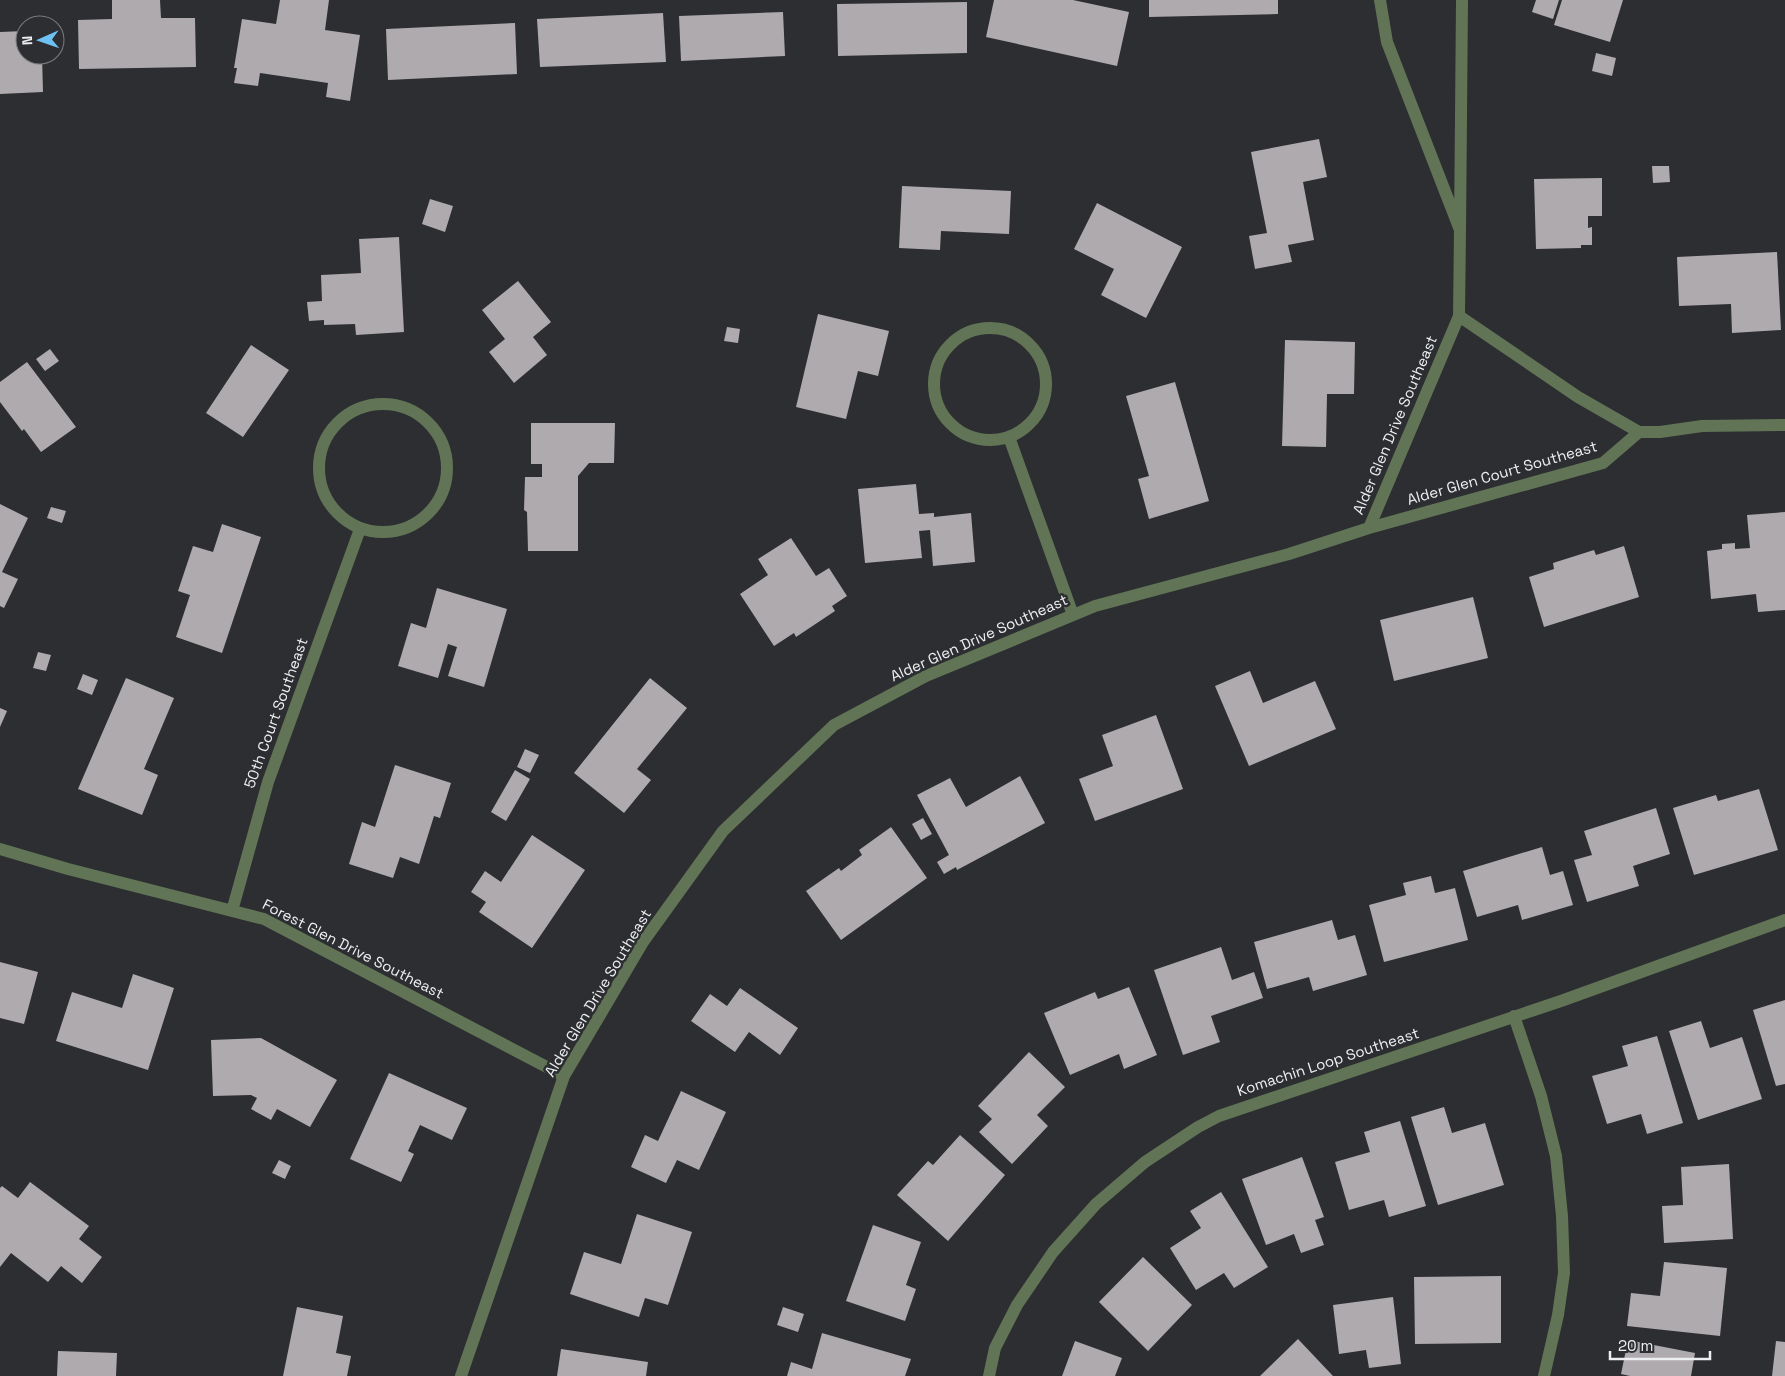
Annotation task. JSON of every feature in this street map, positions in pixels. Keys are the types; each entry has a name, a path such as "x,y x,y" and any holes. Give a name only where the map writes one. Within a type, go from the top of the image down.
{"street":[{"name":"Alder Glen Drive Southeast","path":"1380,0 1387,42 1460,230"},
{"name":"Alder Glen Drive Southeast","path":"461,1376 564,1076 643,942 723,830 834,725 926,676 1095,606 1289,554 1369,528 1459,316 1462,0"},
{"path":"1459,316 1578,397 1639,432 1660,432 1702,426 1785,425"},
{"path":"987,328 1003,329 1018,335 1030,345 1040,358 1045,373 1046,389 1043,404 1035,418 1023,429 1009,437 994,440 978,439 963,433 950,424 935,396 935,379 938,364 946,350 957,338 971,331 987,328"},
{"path":"388,403 405,407 422,416 434,429 444,445 447,463 446,482 440,499 428,514 414,525 397,531 378,532 360,528 344,520 331,507 322,490 319,472 320,454 326,437 337,422 352,411 370,404 388,403"},
{"name":"Alder Glen Court Southeast","path":"1369,528 1603,463 1639,432"},
{"path":"1009,437 1073,615"},
{"name":"50th Court Southeast","path":"232,911 268,782 360,528"},
{"name":"Forest Glen Drive Southeast","path":"0,849 68,869 264,920 564,1076"},
{"name":"Komachin Loop Southeast","path":"989,1376 995,1348 1017,1305 1053,1252 1096,1204 1145,1162 1198,1127 1219,1116 1561,1001 1785,920"},
{"path":"1514,1016 1541,1096 1556,1156 1562,1216 1564,1274 1558,1315 1544,1376"}],"building":[{"path":"112,0 160,0 161,18 195,18 196,67 79,69 78,20 112,19"},
{"path":"280,0 329,0 325,30 360,35 350,101 326,97 328,83 260,73 258,86 234,83 237,68 234,68 242,19 276,24"},
{"path":"994,0 1073,0 1129,12 1117,66 986,37"},
{"path":"1149,0 1278,0 1278,14 1149,17"},
{"path":"1536,0 1559,0 1553,19 1532,12"},
{"path":"1562,0 1623,0 1610,42 1554,25"},
{"path":"967,2 967,53 838,56 837,4"},
{"path":"783,12 785,56 681,61 679,16"},
{"path":"663,13 666,62 540,67 537,19"},
{"path":"515,23 517,74 388,80 386,29"},
{"path":"15,31 15,65 42,65 43,92 0,94 0,32"},
{"path":"1596,53 1616,58 1612,76 1592,71"},
{"path":"1319,139 1327,177 1303,182 1314,240 1288,245 1292,262 1255,269 1249,236 1267,233 1251,152"},
{"path":"1652,166 1669,166 1670,182 1653,183"},
{"path":"1602,178 1602,216 1588,216 1588,228 1592,227 1592,245 1581,245 1581,248 1536,249 1534,179"},
{"path":"902,186 1011,191 1009,234 941,231 940,250 899,248"},
{"path":"430,199 453,206 445,232 422,224"},
{"path":"1097,203 1182,247 1146,318 1101,295 1114,269 1074,249"},
{"path":"399,237 404,332 356,335 355,324 324,325 324,320 309,321 307,302 322,301 321,275 361,273 359,239"},
{"path":"1777,252 1781,330 1732,333 1731,304 1679,306 1677,257"},
{"path":"518,281 551,322 533,337 547,355 514,383 489,352 505,339 482,310"},
{"path":"818,314 889,331 878,376 858,371 846,419 796,407"},
{"path":"727,327 740,329 738,343 724,341"},
{"path":"1285,340 1355,342 1354,394 1327,394 1326,447 1282,446"},
{"path":"251,345 289,370 243,437 206,413"},
{"path":"50,349 59,361 45,371 36,359"},
{"path":"27,362 76,427 41,452 0,402 0,382"},
{"path":"1175,382 1209,501 1149,519 1138,479 1149,476 1126,396"},
{"path":"531,423 615,423 614,463 589,463 578,476 578,551 528,551 527,512 524,510 525,477 542,477 542,464 531,464"},
{"path":"916,484 919,514 934,513 934,517 971,513 975,562 933,566 930,530 919,531 922,558 865,563 858,489"},
{"path":"0,504 28,518 2,572 18,579 4,608 0,606"},
{"path":"51,507 66,511 62,523 47,518"},
{"path":"1785,512 1785,610 1758,612 1756,594 1711,599 1707,551 1722,549 1722,544 1735,543 1735,549 1750,548 1747,515"},
{"path":"222,524 261,537 222,653 176,637 190,595 178,591 193,546 213,552"},
{"path":"791,538 816,576 829,568 847,596 832,606 835,611 796,637 794,633 774,646 740,594 768,575 758,559"},
{"path":"1624,546 1639,597 1544,627 1529,577 1554,569 1553,563 1594,550 1596,555"},
{"path":"437,588 507,609 484,687 448,676 457,647 448,644 438,678 398,666 411,623 426,628"},
{"path":"1473,597 1488,658 1394,681 1380,620"},
{"path":"38,652 51,655 46,671 33,668"},
{"path":"1250,671 1263,703 1315,681 1336,729 1249,766 1215,686"},
{"path":"83,674 98,680 92,695 77,689"},
{"path":"126,678 174,698 144,769 158,775 142,815 78,789"},
{"path":"650,678 687,708 637,769 651,780 624,813 574,773"},
{"path":"0,708 7,711 0,727"},
{"path":"1156,715 1183,789 1095,821 1079,779 1113,766 1102,735"},
{"path":"525,749 539,755 530,773 517,767"},
{"path":"395,765 451,783 440,818 434,816 419,864 400,857 393,878 349,864 362,822 375,827"},
{"path":"515,770 530,779 506,821 491,812"},
{"path":"1020,776 1045,823 957,870 956,867 944,874 937,862 949,855 917,795 950,778 966,807"},
{"path":"1759,789 1778,850 1694,875 1673,808 1716,795 1718,801"},
{"path":"1656,808 1670,854 1633,866 1639,886 1587,902 1574,860 1592,855 1584,831"},
{"path":"923,818 932,834 921,840 912,824"},
{"path":"891,827 927,878 841,940 806,891 839,868 841,871 862,855 859,850"},
{"path":"532,835 585,870 532,948 479,912 486,902 471,892 485,871 501,882"},
{"path":"1542,847 1550,875 1563,871 1573,905 1522,920 1518,905 1477,917 1463,871"},
{"path":"1431,876 1435,893 1455,888 1468,940 1384,962 1369,905 1406,895 1403,883"},
{"path":"1332,920 1338,940 1355,935 1367,975 1313,991 1309,977 1267,989 1254,942"},
{"path":"1221,947 1232,980 1254,972 1263,998 1211,1016 1220,1042 1183,1055 1154,970"},
{"path":"0,962 38,972 24,1024 0,1018"},
{"path":"133,974 174,988 148,1070 56,1041 72,992 122,1008"},
{"path":"1129,987 1157,1055 1124,1069 1119,1054 1070,1075 1044,1013 1095,992 1098,999"},
{"path":"740,988 798,1028 780,1055 749,1032 735,1052 691,1021 710,994 727,1006"},
{"path":"1785,1000 1785,1084 1776,1086 1753,1010"},
{"path":"1701,1021 1710,1048 1742,1037 1762,1099 1698,1120 1669,1031"},
{"path":"1657,1036 1683,1123 1647,1134 1641,1114 1607,1124 1592,1076 1628,1066 1622,1046"},
{"path":"261,1038 337,1080 310,1127 277,1109 271,1120 251,1109 257,1098 251,1095 213,1096 211,1040"},
{"path":"1029,1052 1065,1087 1037,1115 1048,1126 1012,1164 979,1132 992,1119 978,1106"},
{"path":"389,1073 467,1108 452,1140 420,1125 408,1151 414,1154 401,1182 350,1159"},
{"path":"681,1091 726,1112 699,1170 677,1160 666,1183 631,1167 645,1135 658,1141"},
{"path":"1444,1107 1452,1133 1485,1123 1504,1185 1438,1205 1411,1117"},
{"path":"1400,1121 1426,1206 1389,1217 1384,1200 1349,1210 1335,1162 1370,1152 1364,1132"},
{"path":"960,1135 1005,1175 948,1241 897,1195 928,1161 933,1165"},
{"path":"1302,1157 1324,1217 1315,1220 1324,1245 1301,1253 1294,1234 1266,1245 1242,1179"},
{"path":"279,1160 291,1166 285,1179 272,1173"},
{"path":"1729,1164 1733,1239 1664,1243 1662,1206 1683,1205 1681,1167"},
{"path":"30,1182 89,1226 79,1239 102,1257 82,1283 61,1266 48,1282 11,1253 0,1267 0,1188 2,1186 18,1198"},
{"path":"1221,1192 1268,1267 1234,1288 1224,1273 1196,1290 1170,1248 1201,1228 1190,1211"},
{"path":"637,1214 692,1232 668,1305 645,1298 639,1317 570,1294 584,1252 621,1264"},
{"path":"873,1225 921,1242 906,1285 916,1289 905,1321 846,1301"},
{"path":"1143,1257 1192,1305 1148,1351 1099,1302"},
{"path":"1664,1262 1727,1268 1720,1336 1627,1326 1631,1293 1660,1296"},
{"path":"1501,1276 1501,1343 1415,1344 1414,1277"},
{"path":"1393,1297 1401,1364 1369,1368 1366,1350 1339,1354 1333,1305"},
{"path":"297,1307 343,1316 336,1353 351,1356 347,1376 283,1376"},
{"path":"783,1307 804,1314 798,1332 777,1325"},
{"path":"822,1333 911,1359 905,1376 787,1376 791,1362 812,1369"},
{"path":"1298,1339 1333,1376 1260,1376"},
{"path":"1628,1340 1695,1353 1691,1376 1630,1376 1621,1374"},
{"path":"1075,1341 1122,1358 1115,1376 1062,1376"},
{"path":"1776,1341 1785,1342 1785,1376 1772,1376"},
{"path":"561,1349 648,1362 646,1376 557,1376"},
{"path":"58,1351 117,1353 116,1376 57,1376"}]}
